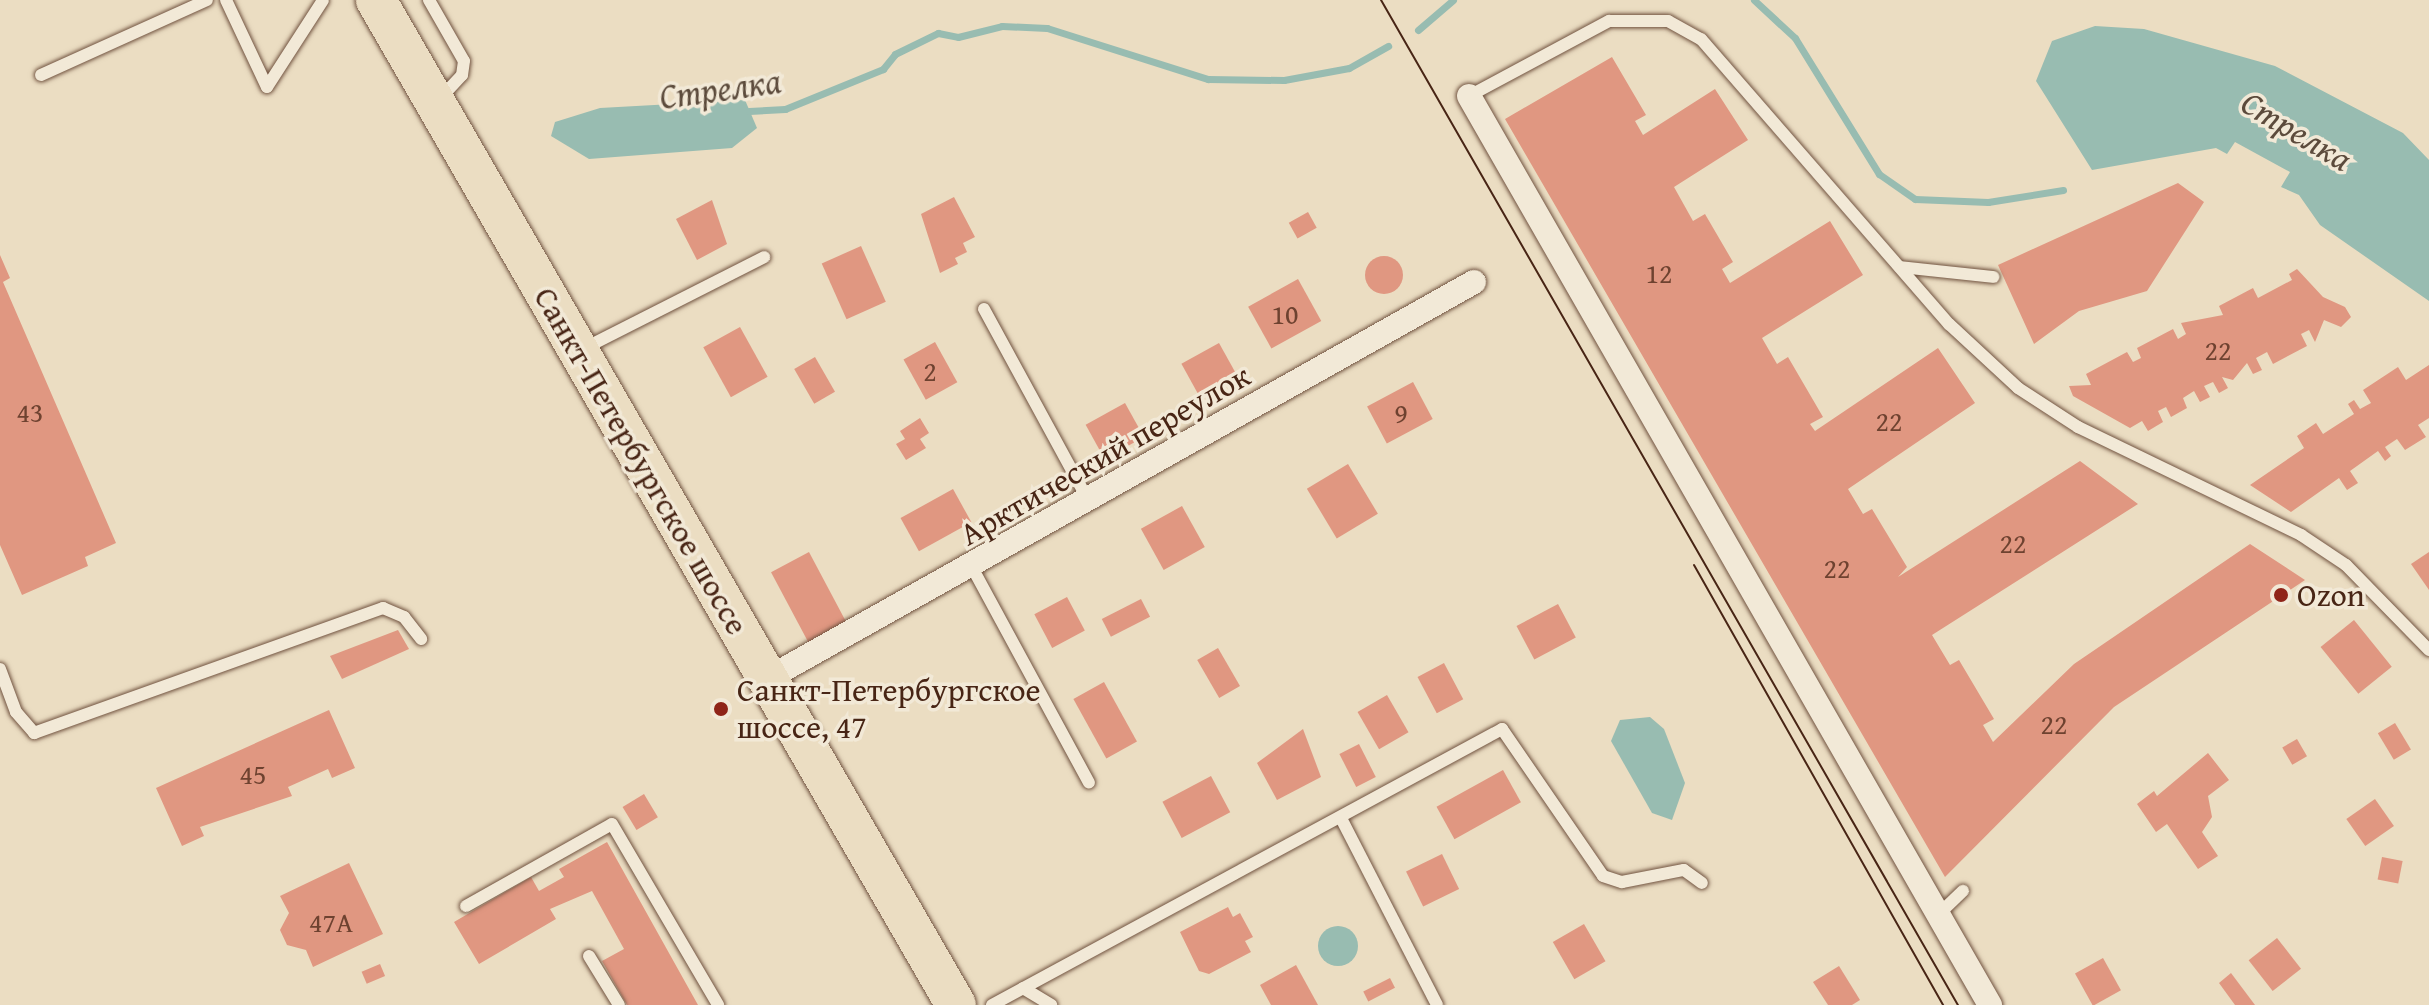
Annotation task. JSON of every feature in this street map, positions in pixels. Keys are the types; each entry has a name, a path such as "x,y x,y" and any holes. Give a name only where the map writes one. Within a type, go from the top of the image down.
{"main road":[{"name":"Санкт-Петербургское шоссе","path":"346,0 926,1005"},
{"name":"Санкт-Петербургское шоссе","path":"376,0 765,680 956,1005"}],"street":[{"path":"1469,96 1990,1005"},
{"name":"Арктический переулок","path":"765,680 973,569 1474,282"}],"lane":[{"path":"41,75 207,0"},
{"path":"226,0 267,87 323,0"},
{"path":"429,0 464,61 462,75 435,104"},
{"path":"1469,96 1609,21 1668,21 1726,62 1900,267 2018,388 2078,427 2301,535 2346,565 2429,650"},
{"path":"579,352 764,257"},
{"path":"1900,267 1993,277"},
{"path":"984,309 1089,503"},
{"path":"973,569 1089,783"},
{"path":"0,669 16,712 34,733 383,608 404,617 421,639"},
{"path":"992,1005 1342,820 1502,729 1603,876 1622,882 1684,870 1702,883"},
{"path":"1342,820 1437,1005"},
{"path":"466,906 612,824 718,1005"},
{"path":"1940,913 1963,891"},
{"path":"589,956 619,1005"},
{"path":"1023,988 1051,1005"}],"water":[{"path":"2095,26 2144,29 2275,66 2403,133 2429,160 2429,301 2320,225 2299,195 2281,187 2290,172 2235,142 2227,154 2216,148 2092,170 2036,81 2052,41"},
{"path":"745,100 757,128 732,148 589,159 551,136 555,122 600,108"},
{"path":"1650,717 1664,729 1685,783 1672,820 1652,813 1611,741 1620,720"},
{"path":"1338,926 1352,932 1358,946 1352,960 1338,966 1324,960 1318,946 1324,932"}],"building":[{"path":"1612,57 1646,115 1635,121 1643,135 1715,89 1748,140 1674,187 1693,221 1705,214 1733,262 1722,269 1730,283 1830,221 1863,275 1762,338 1777,364 1788,357 1823,417 1810,424 1815,431 1938,348 1975,403 1848,489 1863,514 1872,509 1907,567 1898,577 2080,461 2138,504 1932,635 1950,665 1959,660 1994,719 1983,725 1993,742 2074,664 2250,544 2305,580 2114,707 1945,877 1505,119"},
{"path":"2178,183 2204,202 2147,291 2079,311 2034,344 1998,265"},
{"path":"954,197 975,237 963,243 967,252 955,258 958,264 940,273 921,214"},
{"path":"712,200 727,244 697,260 676,219"},
{"path":"1308,212 1317,228 1297,238 1289,223"},
{"path":"861,246 886,302 847,319 822,263"},
{"path":"0,255 10,278 3,282 116,543 85,557 88,566 22,595 0,545"},
{"path":"1384,256 1397,262 1403,275 1397,288 1384,294 1371,288 1365,275 1371,262"},
{"path":"2297,269 2323,297 2345,307 2351,317 2341,327 2324,320 2315,342 2309,330 2301,334 2307,346 2273,364 2267,352 2256,358 2262,370 2253,374 2247,363 2233,380 2222,377 2228,388 2219,393 2213,382 2204,386 2210,397 2200,402 2194,391 2183,398 2187,408 2171,417 2166,407 2158,411 2163,422 2148,431 2142,421 2130,428 2073,396 2069,386 2091,385 2086,374 2127,352 2133,362 2141,358 2137,348 2173,329 2178,339 2186,334 2181,323 2223,315 2219,306 2253,288 2258,298 2292,280 2289,274"},
{"path":"1298,279 1321,321 1271,349 1248,307"},
{"path":"740,327 768,377 731,397 703,347"},
{"path":"935,342 957,382 926,400 904,359"},
{"path":"1219,343 1237,375 1199,396 1181,364"},
{"path":"815,357 835,392 814,404 794,369"},
{"path":"2429,365 2429,418 2418,425 2426,437 2405,450 2397,439 2385,447 2391,456 2385,461 2378,451 2350,471 2358,483 2347,490 2339,478 2291,512 2250,485 2304,448 2297,436 2316,423 2323,434 2354,414 2348,404 2354,400 2360,409 2371,403 2363,390 2398,367 2406,380"},
{"path":"1413,382 1433,419 1387,443 1367,406"},
{"path":"1125,403 1144,437 1105,459 1086,425"},
{"path":"920,418 929,433 920,439 926,448 906,460 896,444 905,439 900,431"},
{"path":"1348,464 1378,514 1337,538 1307,489"},
{"path":"953,489 971,522 919,551 901,518"},
{"path":"1182,506 1205,547 1164,570 1141,529"},
{"path":"809,552 847,624 810,645 771,572"},
{"path":"2429,552 2429,590 2411,564"},
{"path":"1067,597 1085,631 1052,648 1034,614"},
{"path":"1141,599 1150,617 1111,637 1102,619"},
{"path":"1558,604 1576,638 1534,660 1517,626"},
{"path":"2354,620 2392,667 2358,694 2321,647"},
{"path":"398,630 409,649 342,679 330,656"},
{"path":"1218,648 1240,686 1219,698 1197,660"},
{"path":"1444,663 1463,699 1437,713 1418,677"},
{"path":"1104,682 1137,741 1106,758 1073,699"},
{"path":"1387,695 1408,732 1379,749 1358,712"},
{"path":"329,710 355,768 332,778 328,769 288,787 292,796 200,827 204,836 182,846 156,788"},
{"path":"2395,723 2411,750 2394,760 2378,733"},
{"path":"1303,729 1321,777 1277,800 1257,763"},
{"path":"2297,739 2307,756 2292,765 2282,748"},
{"path":"1359,744 1376,777 1356,787 1339,754"},
{"path":"2208,753 2229,780 2208,796 2212,817 2202,832 2218,856 2198,869 2167,824 2156,832 2137,804 2154,791 2157,796"},
{"path":"1503,770 1521,802 1454,839 1437,807"},
{"path":"1211,776 1230,812 1182,838 1162,802"},
{"path":"644,794 658,817 636,830 623,807"},
{"path":"2375,799 2394,826 2365,846 2346,819"},
{"path":"607,842 698,1005 627,1005 602,961 624,949 592,891 550,909 556,919 479,964 454,922 531,877 539,891 564,877 559,869"},
{"path":"1442,854 1459,889 1423,907 1406,872"},
{"path":"2382,857 2403,861 2398,884 2378,880"},
{"path":"349,863 383,934 313,967 306,950 287,945 280,930 289,913 280,896"},
{"path":"1228,907 1233,917 1240,913 1253,937 1245,941 1251,952 1209,974 1199,971 1180,932"},
{"path":"1584,924 1606,961 1574,979 1553,942"},
{"path":"2277,938 2301,969 2273,991 2249,960"},
{"path":"2103,958 2121,990 2092,1005 2075,974"},
{"path":"380,964 385,976 367,984 362,972"},
{"path":"1296,965 1318,1005 1271,1005 1260,985"},
{"path":"1839,966 1860,1000 1852,1005 1828,1005 1813,982"},
{"path":"2231,973 2255,1005 2235,1005 2219,983"},
{"path":"1390,978 1395,988 1368,1001 1363,992"}],"waterway":[{"path":"1418,30 1453,0"},
{"path":"1754,0 1795,38 1879,174 1915,199 1988,202 2063,190"},
{"name":"Стрелка","path":"749,111 785,109 883,69 895,54 938,33 958,37 1002,26 1047,28 1208,79 1284,80 1349,68 1388,46"}],"tram line":[{"path":"1381,0 1958,1005"},
{"path":"1694,565 1943,1005"}],"place":[{"name":"Ozon","path":"2281,595"},
{"name":"Санкт-Петербургское шоссе, 47","path":"721,709"}]}
